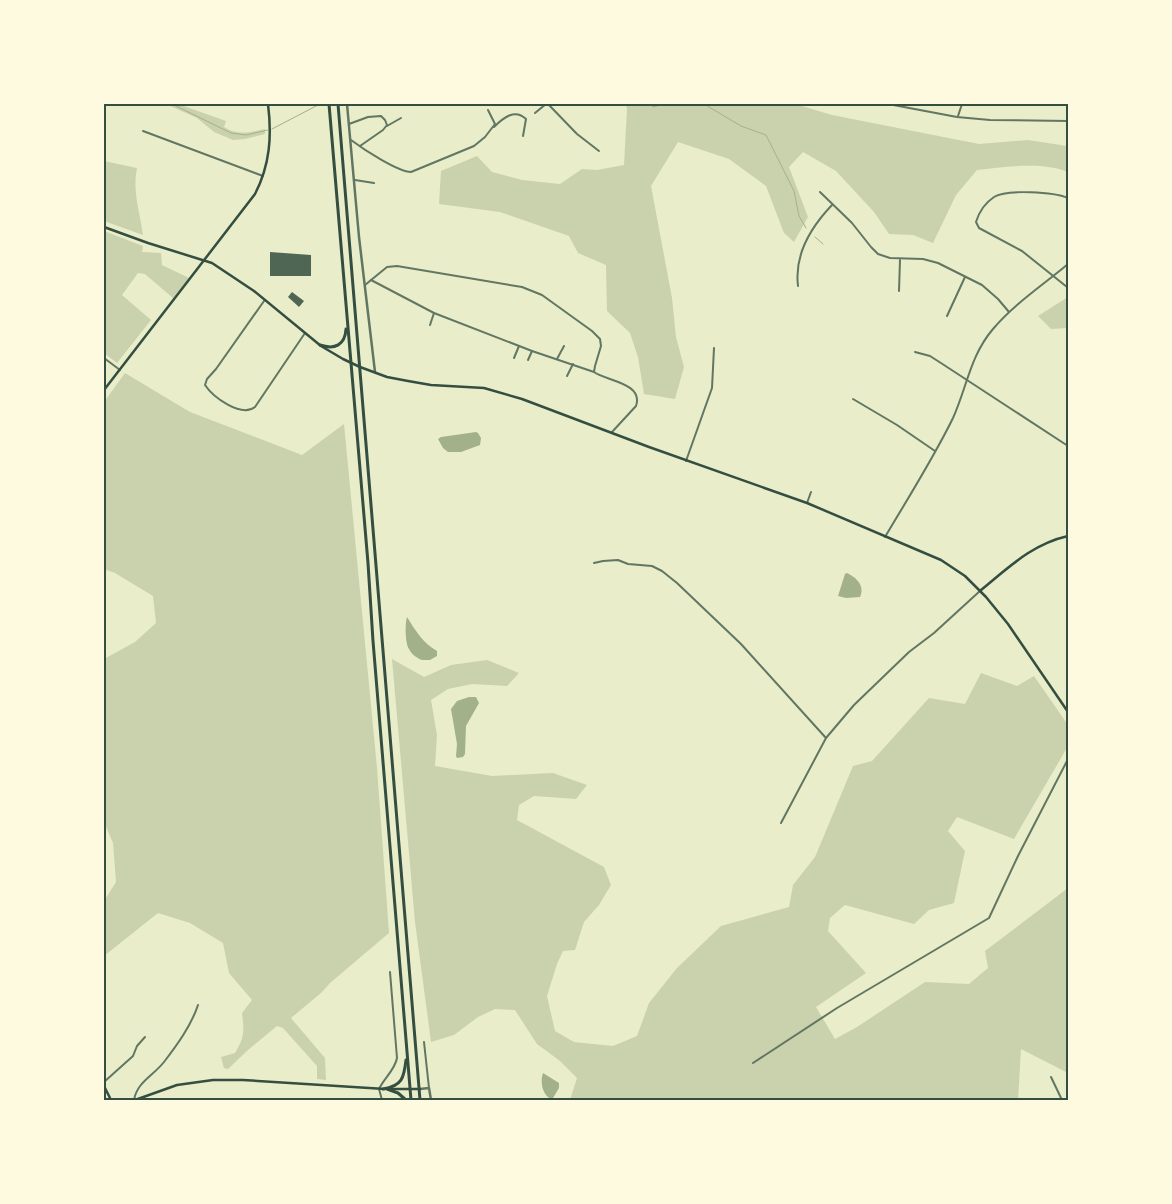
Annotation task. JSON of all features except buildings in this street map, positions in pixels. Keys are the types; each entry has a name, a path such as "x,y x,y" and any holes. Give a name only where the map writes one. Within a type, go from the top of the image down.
{"highway":[{"path":"329,104 411,1100"},
{"path":"338,104 420,1100"},
{"path":"320,345 336,347 343,342 347,316"},
{"path":"383,1089 394,1087 401,1080 404,1073 406,1052"},
{"path":"383,1089 398,1093 406,1100"}],"main road":[{"path":"104,390 251,200 263,176 269,154 271,125 268,104"},
{"path":"104,227 148,244 205,260 232,275 320,345 360,367 394,378 424,384 493,389 686,461 806,503 946,563 981,590 1012,630 1068,712"},
{"path":"981,590 1032,550 1051,540 1068,536"},
{"path":"134,1100 168,1087 213,1080 243,1080 383,1089 420,1089"},
{"path":"104,1086 111,1100"}],"street":[{"path":"347,104 359,237 375,372"},
{"path":"536,113 547,104 577,134 599,151"},
{"path":"888,104 957,117 990,120 1068,121"},
{"path":"957,117 962,104"},
{"path":"488,110 494,122 494,127"},
{"path":"351,140 401,170 411,172 474,146 506,116 512,114 525,117 526,122 523,136"},
{"path":"350,124 378,115 385,120 387,126"},
{"path":"360,146 401,118"},
{"path":"143,131 263,176"},
{"path":"355,180 374,183"},
{"path":"820,192 852,223 875,252 900,260 929,260 988,289 1009,312"},
{"path":"1067,287 1022,251 979,228 976,222 985,205 999,195 1042,192 1068,198"},
{"path":"798,286 799,263 804,244 812,228 832,205"},
{"path":"899,291 900,260"},
{"path":"885,537 935,451 955,412 972,362 983,342 1009,312 1068,264"},
{"path":"365,285 387,268 397,266 531,290 592,331 600,339 601,346 594,366 594,372"},
{"path":"947,316 966,277"},
{"path":"371,280 434,313 532,351 573,364 626,386 637,397 636,406 612,432"},
{"path":"264,301 207,379 205,385 210,391 234,408 250,411 255,407 305,333"},
{"path":"430,325 434,313"},
{"path":"514,358 519,346"},
{"path":"557,359 564,346"},
{"path":"686,461 712,388 714,348"},
{"path":"528,360 532,351"},
{"path":"915,352 930,356 1028,418 1068,446"},
{"path":"104,358 120,370"},
{"path":"567,376 573,364"},
{"path":"853,399 897,424 935,451"},
{"path":"806,503 811,492"},
{"path":"594,563 603,560 618,560 628,564 652,566 662,571 741,644 826,738"},
{"path":"781,823 826,738 854,705 874,684 981,590"},
{"path":"753,1063 837,1008 989,918 1018,856 1068,759"},
{"path":"382,1100 386,1075 394,1068 397,1058 390,972"},
{"path":"134,1100 137,1088 163,1063 187,1028 198,1005"},
{"path":"104,1082 130,1060 137,1046 145,1037"},
{"path":"424,1042 430,1100"},
{"path":"1051,1077 1062,1100"},
{"path":"420,1089 429,1088"}],"shaded area":[{"path":"166,104 178,104 226,121 224,127 234,132 265,129 265,134 233,140 214,132 197,118"},
{"path":"625,104 795,104 832,115 979,144 1028,140 1068,146 1068,172 1035,166 1011,166 977,170 956,195 933,243 913,235 889,234 874,212 836,171 803,152 789,167 808,217 794,242 784,233 766,186 729,159 678,142 651,186 672,298 676,337 684,367 675,399 644,394 638,357 630,333 607,311 606,265 578,253 569,236 500,212 439,204 441,171 477,156 492,172 522,180 560,184 582,169 597,170 624,165 627,108"},
{"path":"104,161 137,168 135,185 143,235 104,221"},
{"path":"104,231 143,246 142,252 161,253 162,265 189,278 173,298 145,274 138,273 122,295 151,320 117,363 104,353"},
{"path":"1068,297 1068,328 1051,329 1038,316"},
{"path":"125,373 190,412 302,455 344,424 377,768 389,933 291,1018 325,1058 326,1080 317,1079 317,1066 283,1028 277,1026 228,1069 224,1068 221,1057 235,1053 241,1042 243,1033 242,1013 252,1000 229,973 223,943 190,923 158,913 104,956 104,901 116,882 113,843 104,822 104,659 135,642 156,623 153,596 115,573 104,569 104,402"},
{"path":"476,432 481,438 480,445 461,452 448,452 443,448 438,439 441,437"},
{"path":"847,573 854,577 861,586 860,597 846,598 838,596"},
{"path":"407,617 423,640 437,651 437,656 430,660 422,660 411,653 406,638"},
{"path":"392,659 424,677 451,665 487,660 519,673 507,686 472,684 448,689 431,700 437,735 435,766 492,776 553,773 587,785 576,799 534,796 519,805 517,820 604,867 611,885 599,905 584,922 575,950 563,951 547,996 555,1031 574,1042 613,1046 637,1036 649,1003 677,968 721,926 789,907 793,885 815,857 853,766 872,761 929,698 965,704 981,673 1017,686 1034,676 1068,725 1068,746 1014,839 957,817 948,831 965,851 954,903 929,910 914,924 845,905 830,918 828,931 866,973 816,1007 835,1039 857,1027 925,982 969,984 988,968 985,951 1068,888 1068,1073 1021,1049 1018,1100 570,1100 577,1078 560,1061 537,1044 515,1010 495,1009 478,1017 454,1035 431,1042 415,922"},
{"path":"476,697 479,703 466,726 465,754 463,757 457,758 457,744 451,709 457,701"},
{"path":"543,1073 559,1083 559,1088 553,1098 549,1098 543,1090"}],"waterway":[{"path":"172,104 231,133 246,135 268,130"},
{"path":"272,129 320,104"},
{"path":"650,104 653,107 664,104"},
{"path":"704,104 741,126 766,135 794,191 799,216 806,228"},
{"path":"815,237 823,244"}]}
